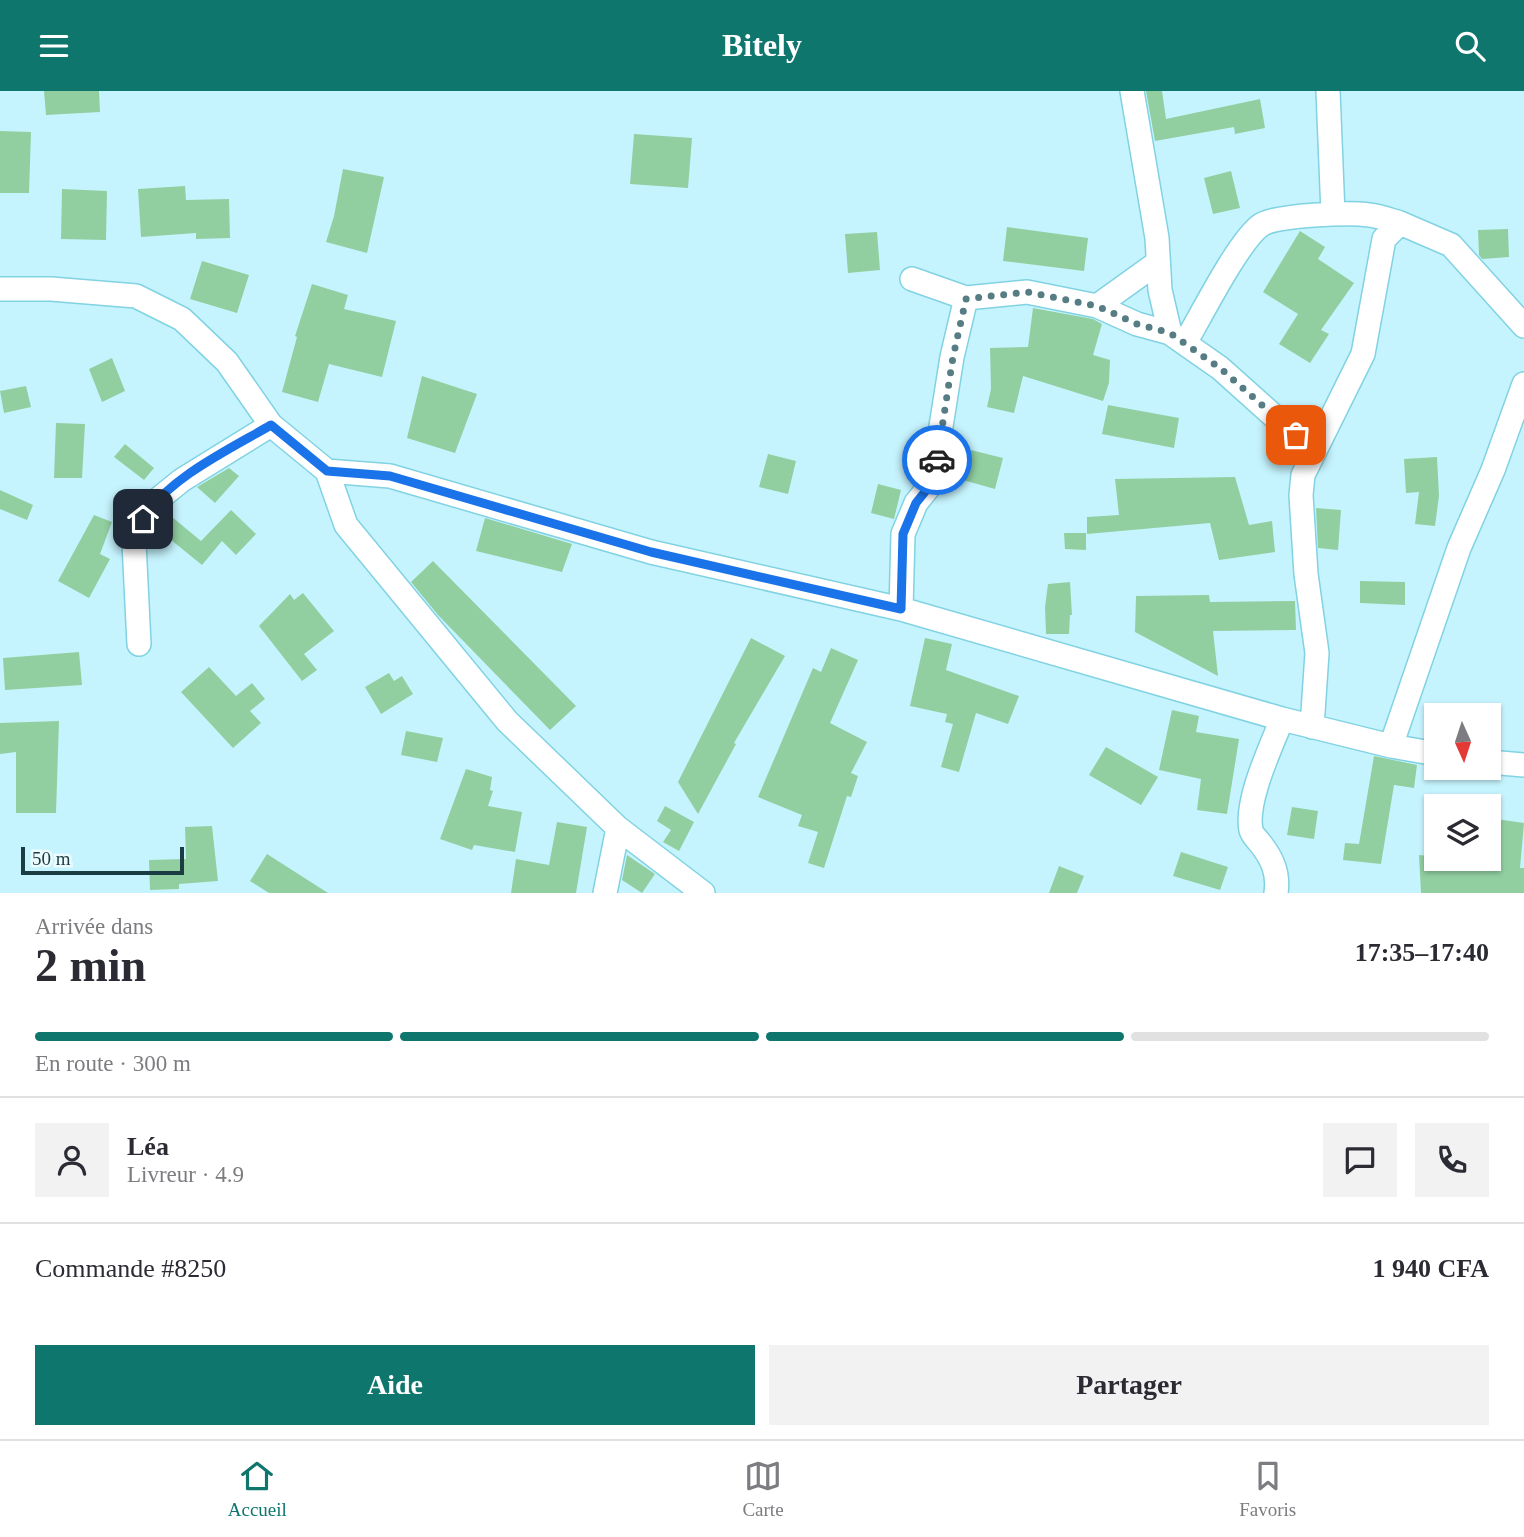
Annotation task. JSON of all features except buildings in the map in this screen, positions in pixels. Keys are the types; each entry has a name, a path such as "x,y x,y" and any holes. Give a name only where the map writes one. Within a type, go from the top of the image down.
{"street":[{"path":"1132,91 1157,238 1160,291 1177,338"},
{"path":"1328,91 1334,214"},
{"path":"1177,338 1247,239 1262,224 1272,220 1334,214 1367,214 1400,223 1451,245 1524,326"},
{"path":"1312,727 1317,653 1306,574 1301,495 1303,475 1363,354 1384,239 1400,223"},
{"path":"1097,306 1157,263"},
{"path":"912,279 966,299 1027,292 1097,306 1177,338 1220,368 1314,452"},
{"path":"0,289 51,289 136,296 182,320 226,362 271,425 327,471 346,525 507,721 618,828 704,893"},
{"path":"901,609 903,534 916,503 932,483 953,357 966,299"},
{"path":"1391,746 1459,548 1493,470 1524,384"},
{"path":"139,644 134,543 151,505 183,480 271,425"},
{"path":"327,471 390,476 651,552 901,609 1282,719 1424,752"},
{"path":"1276,893 1272,859 1251,832 1251,821 1254,795 1282,719"},
{"path":"1502,763 1524,765"},
{"path":"605,893 618,828"}],"way so far":[{"path":"937,460 953,357 966,299 1027,292 1097,306 1137,324 1170,333 1220,368 1296,435"}],"route":[{"path":"143,519 151,505 183,480 271,425 327,471 390,476 651,552 901,609 903,534 916,503 932,483 937,460"}]}
